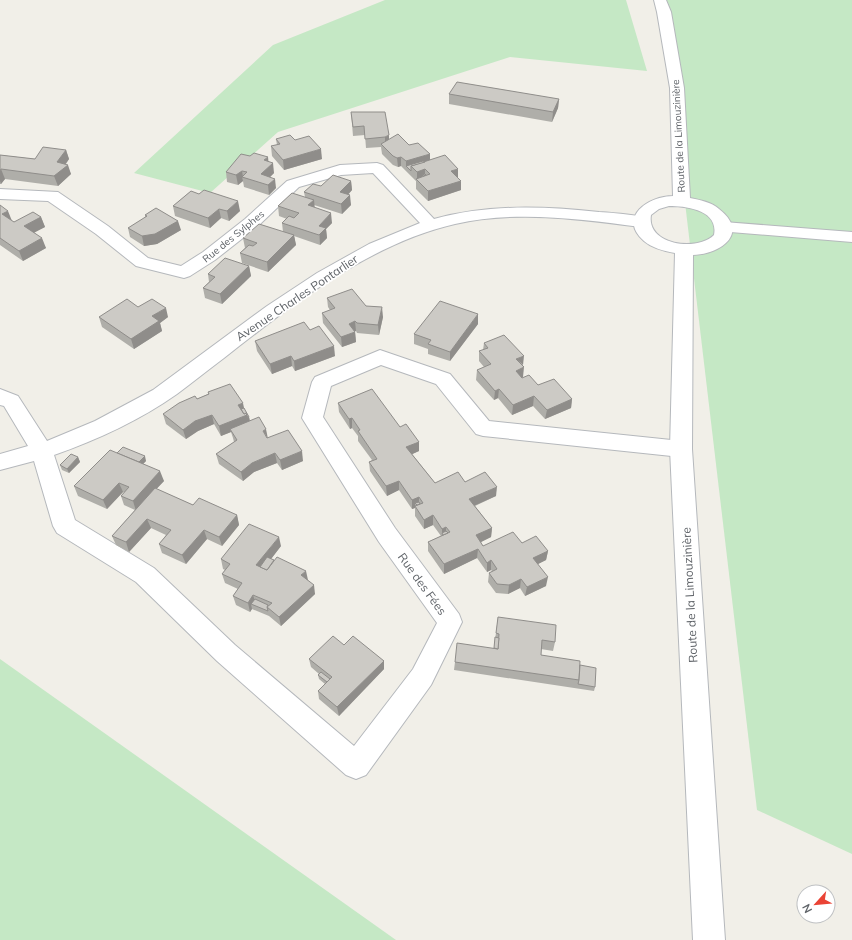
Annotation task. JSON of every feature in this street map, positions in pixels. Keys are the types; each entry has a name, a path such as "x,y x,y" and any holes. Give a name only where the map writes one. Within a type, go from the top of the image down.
{"street":[{"name":"Route de la Limouzinière","path":"660,0 664,12 676,88 682,201"},
{"name":"Rue des Sylphes","path":"0,194 52,196 102,230 142,262 184,272 210,256 239,233 293,184 340,170 377,168 431,225"},
{"path":"682,201 697,204 710,210 719,218 724,227 723,236 715,244 701,249 684,250 659,243 646,233 641,222 643,214 648,208 658,203 682,201"},
{"name":"Avenue Charles Pontarlier","path":"0,462 42,451 98,428 161,394 245,332 347,262 388,241 431,225 479,215 543,212 641,222"},
{"path":"724,227 852,237"},
{"name":"Route de la Limouzinière","path":"684,250 681,449 709,940"},
{"name":"Rue des Fées","path":"42,451 65,526 145,575 226,653 356,766 422,677 450,622 387,535 312,418 322,382 380,357 443,379 483,428 681,449"},
{"path":"0,396 11,401 42,451"}],"green space":[{"path":"385,0 626,0 647,71 510,57 278,132 210,193 134,173 273,45"},
{"path":"661,0 852,0 852,854 757,810"},
{"path":"0,659 396,940 0,940"}],"building":[{"path":"457,82 559,99 553,112 449,94"},
{"path":"351,112 385,112 389,135 385,137 365,139 364,126 353,127"},
{"path":"398,134 409,145 418,143 430,154 406,161 401,157 397,158 393,156 381,144"},
{"path":"290,135 295,140 309,136 321,149 283,160 271,146 280,144 276,139"},
{"path":"43,147 66,150 57,162 68,165 54,176 1,169 0,171 0,155 35,159"},
{"path":"254,153 268,157 264,160 273,163 261,174 275,179 268,185 242,177 247,172 242,171 236,175 226,172 241,154 250,156"},
{"path":"445,155 458,169 451,171 461,181 428,191 416,179 430,174 425,169 417,172 411,166"},
{"path":"423,161 425,162 411,166 411,171 406,166"},
{"path":"333,175 351,181 340,192 350,195 341,204 304,192 313,184 321,186"},
{"path":"204,190 238,201 227,211 219,209 208,218 173,206 191,191 199,194"},
{"path":"292,193 314,200 308,205 331,213 319,226 326,228 319,235 282,223 289,216 294,218 299,213 278,206"},
{"path":"0,205 8,211 2,214 14,222 33,212 41,217 24,226 42,238 19,251 0,238"},
{"path":"156,208 178,221 155,234 142,236 128,228 147,216 145,215"},
{"path":"259,224 294,235 267,262 240,253 249,245 253,246 257,243 243,238"},
{"path":"225,258 249,266 220,294 203,288 215,277 208,274"},
{"path":"352,289 366,306 382,307 378,325 357,323 355,321 349,324 355,332 341,337 322,313 335,308 327,298"},
{"path":"127,299 138,307 152,299 166,308 152,316 159,321 131,339 99,317"},
{"path":"440,301 478,314 450,352 428,344 431,340 414,334"},
{"path":"304,322 310,330 319,326 334,346 294,361 291,356 270,364 255,341"},
{"path":"504,335 524,356 516,359 524,367 516,371 522,378 529,375 538,385 554,379 572,399 547,410 534,396 513,405 499,389 495,391 477,370 491,364 479,351 488,348 484,343"},
{"path":"230,384 243,403 238,405 244,414 246,413 247,415 219,426 212,415 195,421 183,430 163,414 179,403 195,396 197,399 209,394 208,392"},
{"path":"372,389 400,427 406,424 419,442 406,447 435,483 458,472 465,482 485,472 497,487 469,499 492,528 476,535 483,546 513,532 522,543 536,536 548,551 533,558 548,577 527,587 521,579 509,585 497,584 489,573 497,569 491,560 487,563 478,549 444,564 428,542 450,532 446,527 442,529 433,515 424,520 415,506 423,503 419,497 412,500 399,481 386,486 369,462 377,459 358,431 360,430 352,418 349,419 338,403"},
{"path":"244,408 249,417 248,418 246,413 244,414 241,409"},
{"path":"259,417 266,429 263,431 267,438 288,430 302,451 280,460 275,453 252,463 241,472 216,454 237,440 230,429"},
{"path":"123,447 145,456 139,462 117,453"},
{"path":"110,450 160,471 133,501 121,496 129,487 119,483 103,500 74,486"},
{"path":"71,454 78,457 67,469 60,465"},
{"path":"155,488 193,505 199,498 237,515 219,537 204,530 182,555 159,544 171,530 147,519 126,542 112,536"},
{"path":"249,524 279,537 256,565 267,570 277,557 306,571 301,575 314,585 279,617 267,607 272,603 253,595 248,603 233,596 242,583 222,574 230,564 221,559"},
{"path":"446,531 448,533 443,535 442,533"},
{"path":"267,557 274,560 267,570 260,567"},
{"path":"255,599 268,605 268,611 251,604"},
{"path":"498,617 556,625 555,642 542,640 541,655 580,661 579,680 455,662 457,643 498,649 499,634 496,633"},
{"path":"333,636 344,645 353,636 384,661 337,707 318,691 332,677 309,659"},
{"path":"495,637 499,638 498,649 494,648"},
{"path":"580,665 596,668 595,687 578,684"},
{"path":"321,672 330,679 327,682 318,675"}]}
